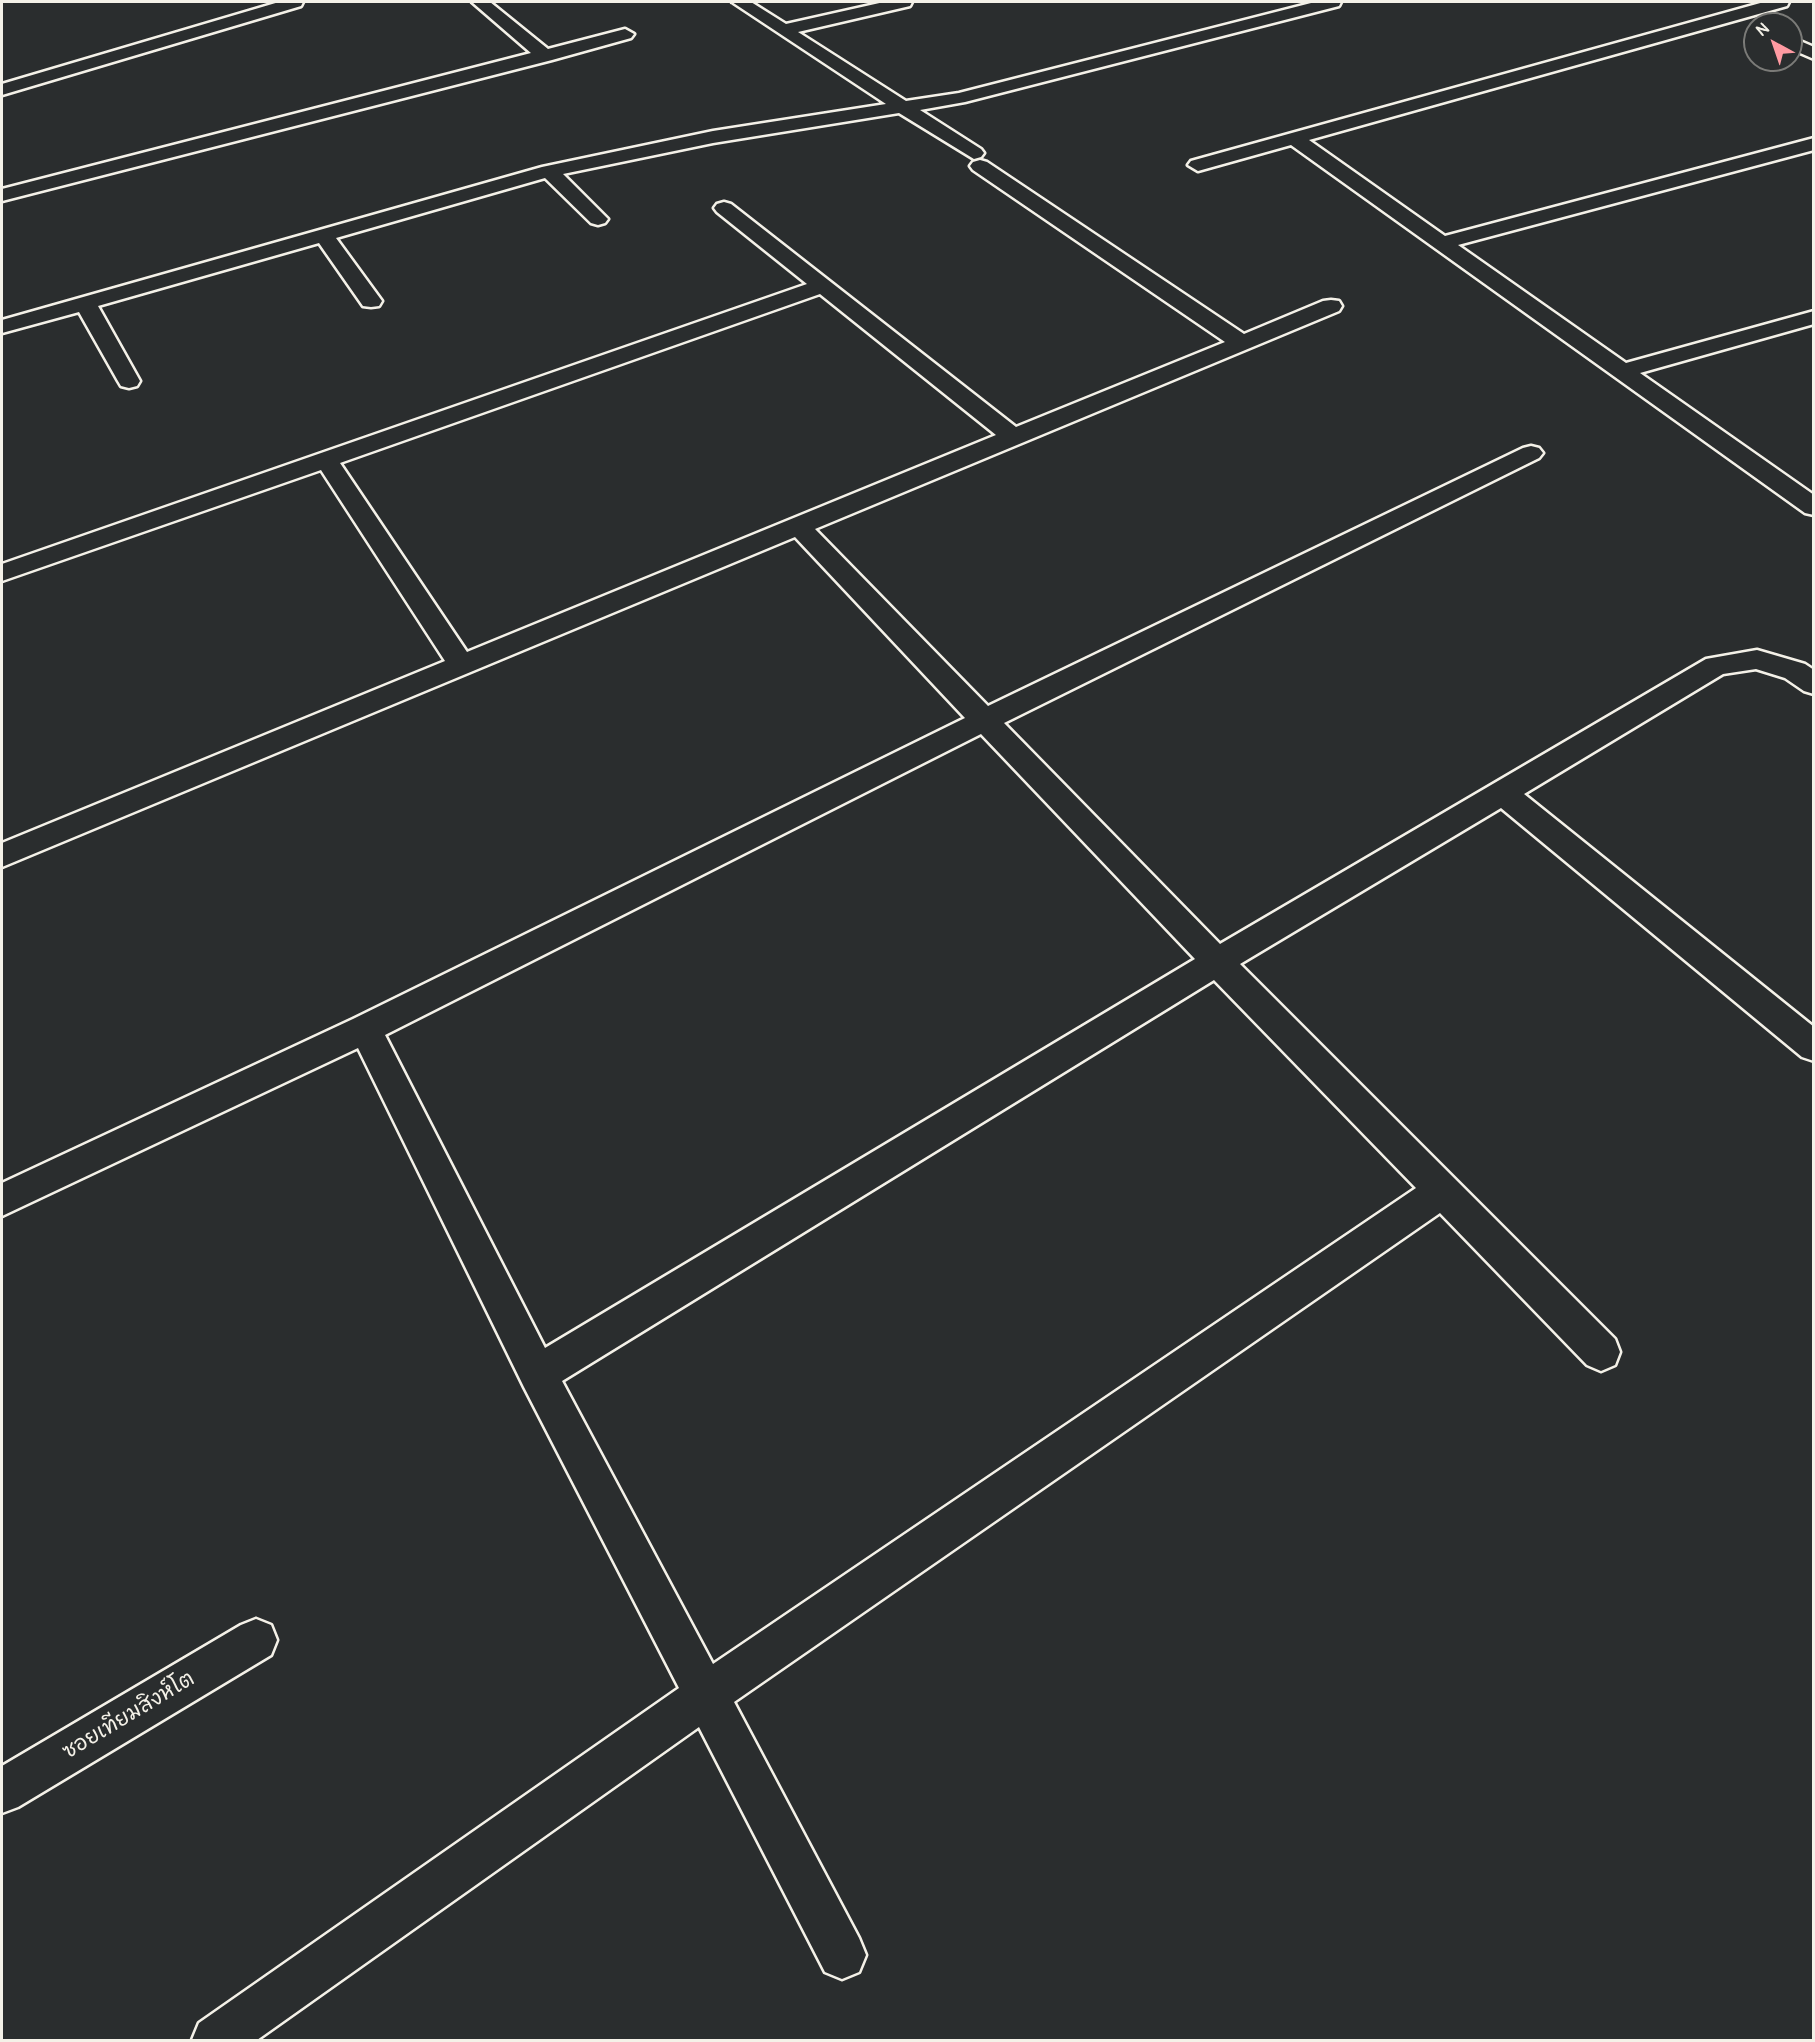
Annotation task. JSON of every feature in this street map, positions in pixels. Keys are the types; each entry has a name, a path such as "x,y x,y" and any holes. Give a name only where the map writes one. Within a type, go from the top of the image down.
{"street":[{"path":"2,90 294,2"},
{"path":"480,2 546,56"},
{"path":"740,2 908,108 977,159 1242,343"},
{"path":"783,30 904,2"},
{"path":"1260,2 1279,16"},
{"path":"2,327 549,171 713,137 908,108 959,98 1333,2"},
{"path":"1719,2 1743,15"},
{"path":"1198,165 1738,12 1781,2"},
{"path":"2,195 625,34"},
{"path":"1294,138 1625,370 1814,507"},
{"path":"1444,242 1814,144"},
{"path":"549,171 598,219"},
{"path":"724,208 1012,436"},
{"path":"324,236 371,301"},
{"path":"2,573 823,286"},
{"path":"85,303 129,381"},
{"path":"2,855 796,525 1331,306"},
{"path":"1625,370 1814,317"},
{"path":"2,1200 365,1029 985,720 1531,453"},
{"path":"326,460 461,664"},
{"path":"796,525 1217,962 1601,1352"},
{"path":"538,1374 1217,962 1716,666 1757,659 1795,671 1814,684"},
{"path":"1502,792 1814,1047"},
{"path":"365,1029 538,1374 842,1954"},
{"path":"216,2040 705,1696 1442,1191"},
{"name":"ซอยเทียมสิงห์โต","path":"2,1791 256,1640"}]}
